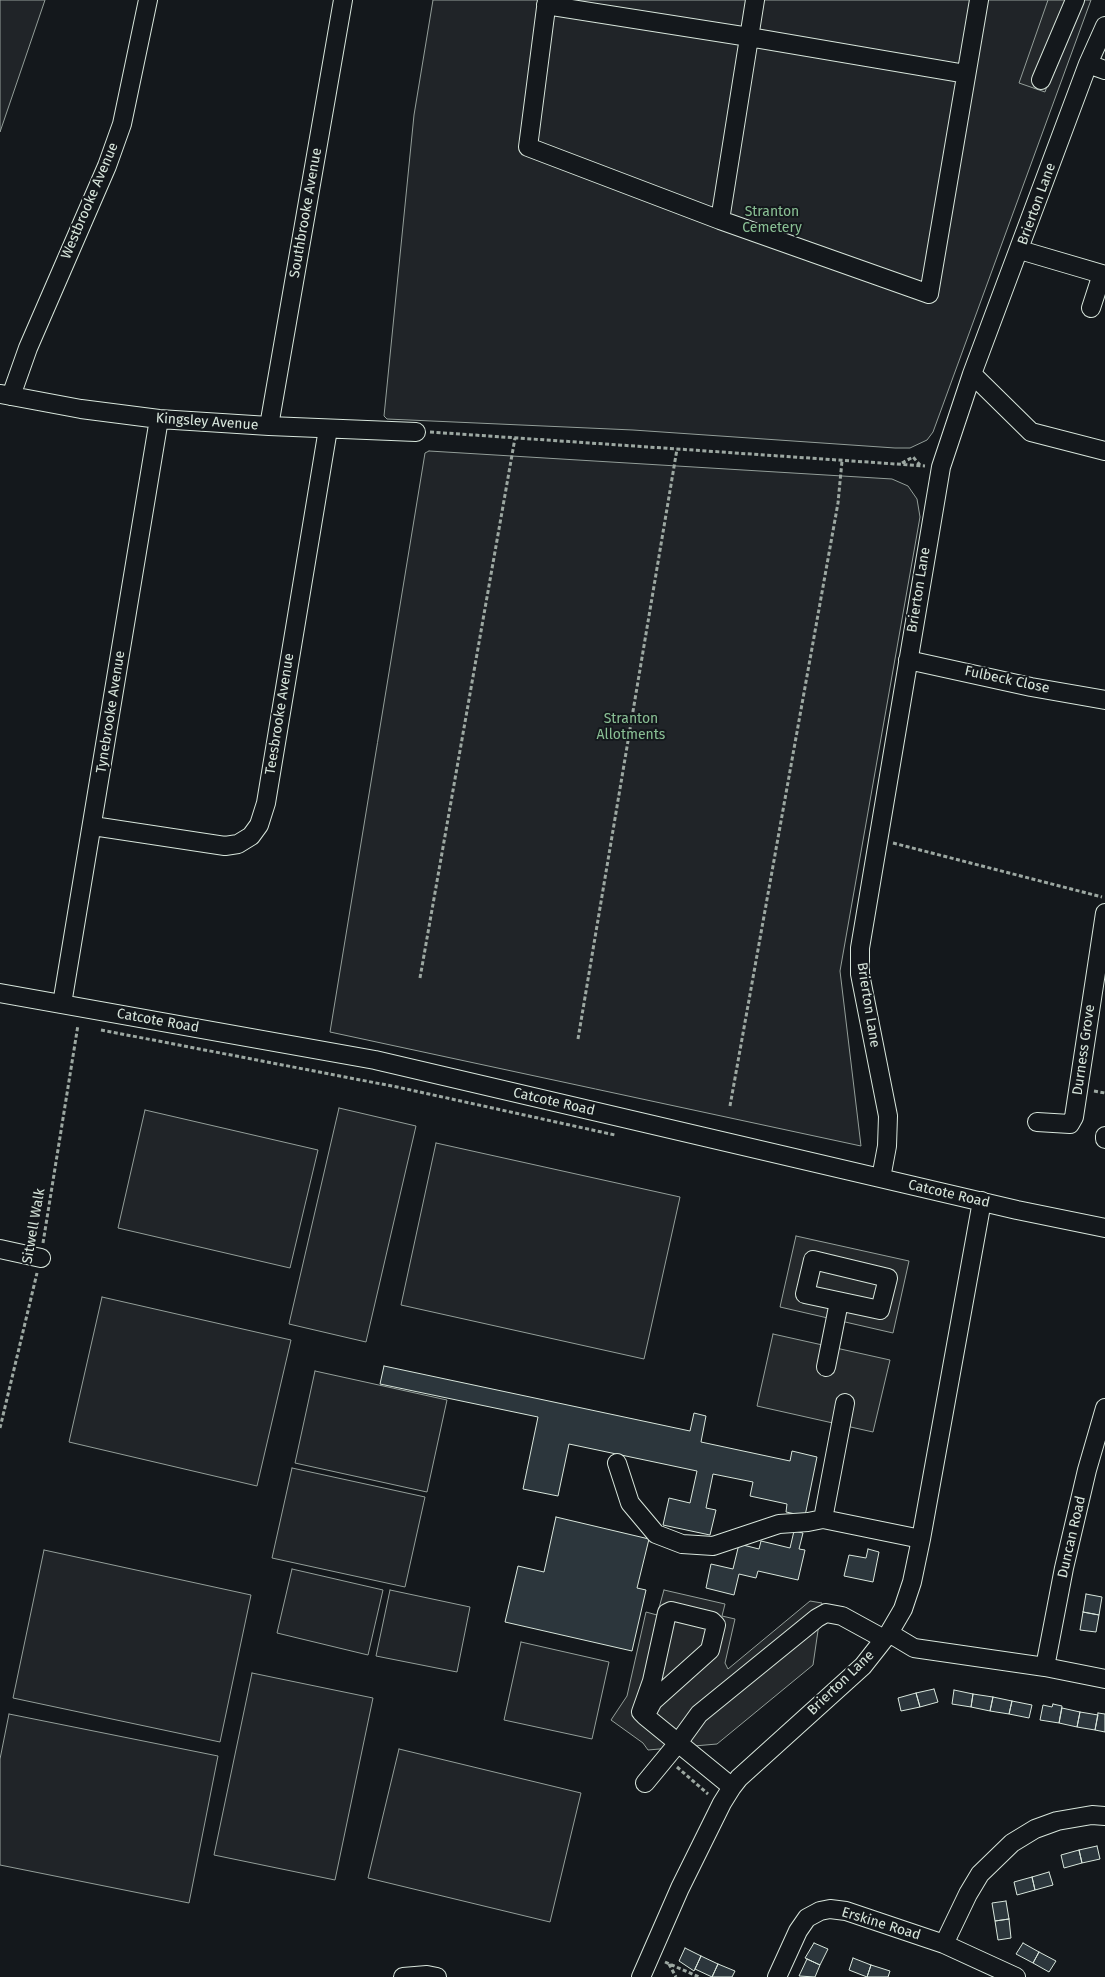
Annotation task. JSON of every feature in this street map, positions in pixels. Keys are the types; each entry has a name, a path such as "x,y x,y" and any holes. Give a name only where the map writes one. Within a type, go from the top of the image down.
{"street":[{"name":"Westbrooke Avenue","path":"6,395 107,166 122,124 148,0"},
{"name":"Southbrooke Avenue","path":"269,426 343,0"},
{"path":"720,220 755,0"},
{"path":"966,74 547,3 528,148 720,220 929,294 979,0"},
{"path":"1041,80 1075,0"},
{"name":"Brierton Lane","path":"881,1178 887,1146 888,1116 860,974 862,930 941,467 972,374 1020,250 1097,67 1105,26"},
{"path":"1020,250 1104,274 1091,308"},
{"path":"972,374 1031,432 1105,451"},
{"name":"Kingsley Avenue","path":"6,395 81,410 159,419 328,429 389,425 420,432"},
{"name":"Tynebrooke Avenue","path":"62,1004 159,419"},
{"name":"Teesbrooke Avenue","path":"93,826 225,846 238,844 251,836 258,825 266,802 328,429"},
{"name":"Fulbeck Close","path":"908,660 1022,685 1105,700"},
{"name":"Durness Grove","path":"1038,1122 1070,1124 1074,1117 1105,913"},
{"name":"Catcote Road","path":"0,993 375,1060 1016,1210 1105,1228"},
{"name":"Brierton Lane","path":"641,1977 680,1888 722,1803 732,1787 739,1778 863,1666 887,1636 903,1609 912,1582 921,1539 982,1201"},
{"path":"0,1249 41,1258"},
{"path":"813,1260 888,1278 880,1310 839,1302 805,1294 813,1260"},
{"path":"826,1367 839,1302"},
{"path":"823,1519 845,1403"},
{"name":"Duncan Road","path":"1046,1667 1064,1568 1087,1470 1105,1408"},
{"path":"617,1463 630,1503 656,1534 682,1544 713,1546 779,1524 823,1519 921,1539"},
{"path":"645,1716 653,1702 710,1650 716,1625 712,1621 671,1612 667,1613 652,1681 641,1712 645,1716 732,1787"},
{"path":"645,1783 699,1714 817,1618 826,1613 835,1614 914,1648 1046,1667 1105,1679"},
{"path":"944,1944 968,1894 980,1874 1012,1843 1035,1830 1057,1821 1092,1815 1105,1816"},
{"name":"Erskine Road","path":"777,1977 798,1931 807,1918 825,1910 846,1911 944,1944 1016,1977"},
{"path":"403,1977 427,1975 437,1977"}],"path":[{"path":"420,432 941,467"},
{"path":"420,978 515,438"},
{"path":"578,1040 677,449"},
{"path":"900,464 913,457 921,466"},
{"path":"730,1106 838,503 842,460"},
{"path":"878,840 1105,898"},
{"path":"68,1023 88,1027"},
{"name":"Sitwell Walk","path":"0,1428 41,1258 78,1025"},
{"path":"98,1029 397,1087 622,1136"},
{"path":"666,1757 706,1793 722,1803"},
{"path":"651,1955 699,1977"},
{"path":"669,1963 676,1977"}],"green space":[{"path":"0,0 45,0 0,132"},
{"name":"Stranton Cemetery","path":"433,0 1091,0 933,432 927,440 910,448 895,448 633,430 387,419 384,416 414,115"},
{"name":"Stranton Allotments","path":"429,451 892,479 908,486 917,499 920,517 840,971 861,1146 330,1032 425,453"},
{"path":"339,1108 416,1126 366,1342 289,1324"},
{"path":"145,1110 318,1150 290,1268 118,1228"},
{"path":"436,1143 680,1197 644,1359 401,1305"},
{"path":"102,1297 291,1340 257,1486 69,1442"},
{"path":"315,1371 447,1400 427,1492 295,1463"},
{"path":"292,1468 425,1497 405,1587 272,1558"},
{"path":"44,1550 251,1595 220,1742 13,1698"},
{"path":"292,1569 383,1590 368,1655 277,1633"},
{"path":"390,1590 470,1607 457,1672 376,1656"},
{"path":"521,1642 609,1662 592,1739 504,1720"},
{"path":"252,1673 373,1698 335,1880 214,1855"},
{"path":"9,1714 218,1756 189,1903 0,1865 0,1759"},
{"path":"399,1749 581,1793 550,1922 368,1878"}],"shaded area":[{"path":"1048,0 1077,0 1045,92 1019,83"},
{"path":"796,1236 909,1261 893,1333 780,1307"},
{"path":"773,1334 890,1360 873,1432 757,1406"},
{"path":"664,1590 725,1604 722,1616 735,1619 725,1663 728,1669 810,1601 822,1603 813,1665 717,1744 648,1750 643,1743 611,1720 627,1696 646,1612 657,1615"}],"building":[{"path":"384,1366 690,1431 694,1413 706,1416 701,1442 790,1461 792,1451 817,1457 805,1516 786,1512 787,1504 750,1496 753,1482 713,1474 706,1508 716,1510 710,1535 663,1525 669,1498 690,1503 697,1471 569,1444 558,1496 523,1489 538,1417 380,1384"},
{"path":"556,1517 649,1539 637,1588 646,1590 632,1651 505,1622 518,1566 544,1572"},
{"path":"794,1531 803,1533 799,1549 805,1550 798,1580 758,1571 756,1578 739,1574 734,1595 706,1588 711,1564 733,1569 739,1544 759,1549 761,1541 790,1548"},
{"path":"868,1549 879,1552 873,1582 844,1576 849,1555 866,1558"},
{"path":"1086,1594 1102,1597 1099,1615 1083,1612"},
{"path":"1083,1612 1099,1615 1096,1632 1080,1630"},
{"path":"934,1689 938,1702 920,1707 916,1693"},
{"path":"954,1690 973,1694 971,1707 952,1704"},
{"path":"916,1693 920,1707 901,1711 898,1698"},
{"path":"973,1694 993,1697 990,1711 971,1707"},
{"path":"993,1697 1012,1701 1009,1714 990,1711"},
{"path":"1012,1701 1032,1705 1029,1718 1009,1714"},
{"path":"1053,1704 1062,1706 1059,1723 1040,1720 1043,1705 1052,1707"},
{"path":"1062,1708 1080,1712 1077,1727 1059,1723"},
{"path":"1080,1712 1098,1715 1095,1730 1077,1727"},
{"path":"1098,1713 1105,1714 1105,1732 1095,1730"},
{"path":"1097,1846 1100,1859 1082,1863 1079,1850"},
{"path":"1079,1850 1082,1863 1064,1868 1061,1855"},
{"path":"1049,1872 1053,1885 1035,1890 1032,1877"},
{"path":"1032,1877 1035,1890 1017,1895 1014,1882"},
{"path":"1006,1901 1009,1919 995,1921 992,1903"},
{"path":"1009,1919 1011,1938 998,1940 995,1921"},
{"path":"814,1943 828,1949 820,1965 805,1958"},
{"path":"1023,1943 1039,1952 1033,1963 1016,1954"},
{"path":"685,1948 701,1956 694,1971 679,1961"},
{"path":"1039,1952 1056,1961 1049,1972 1033,1963"},
{"path":"701,1956 718,1964 712,1977 695,1969"},
{"path":"853,1958 871,1965 867,1977 849,1970"},
{"path":"807,1959 820,1965 815,1977 799,1976"},
{"path":"718,1964 735,1971 732,1977 712,1977"},
{"path":"871,1965 890,1971 888,1977 867,1977"}]}
